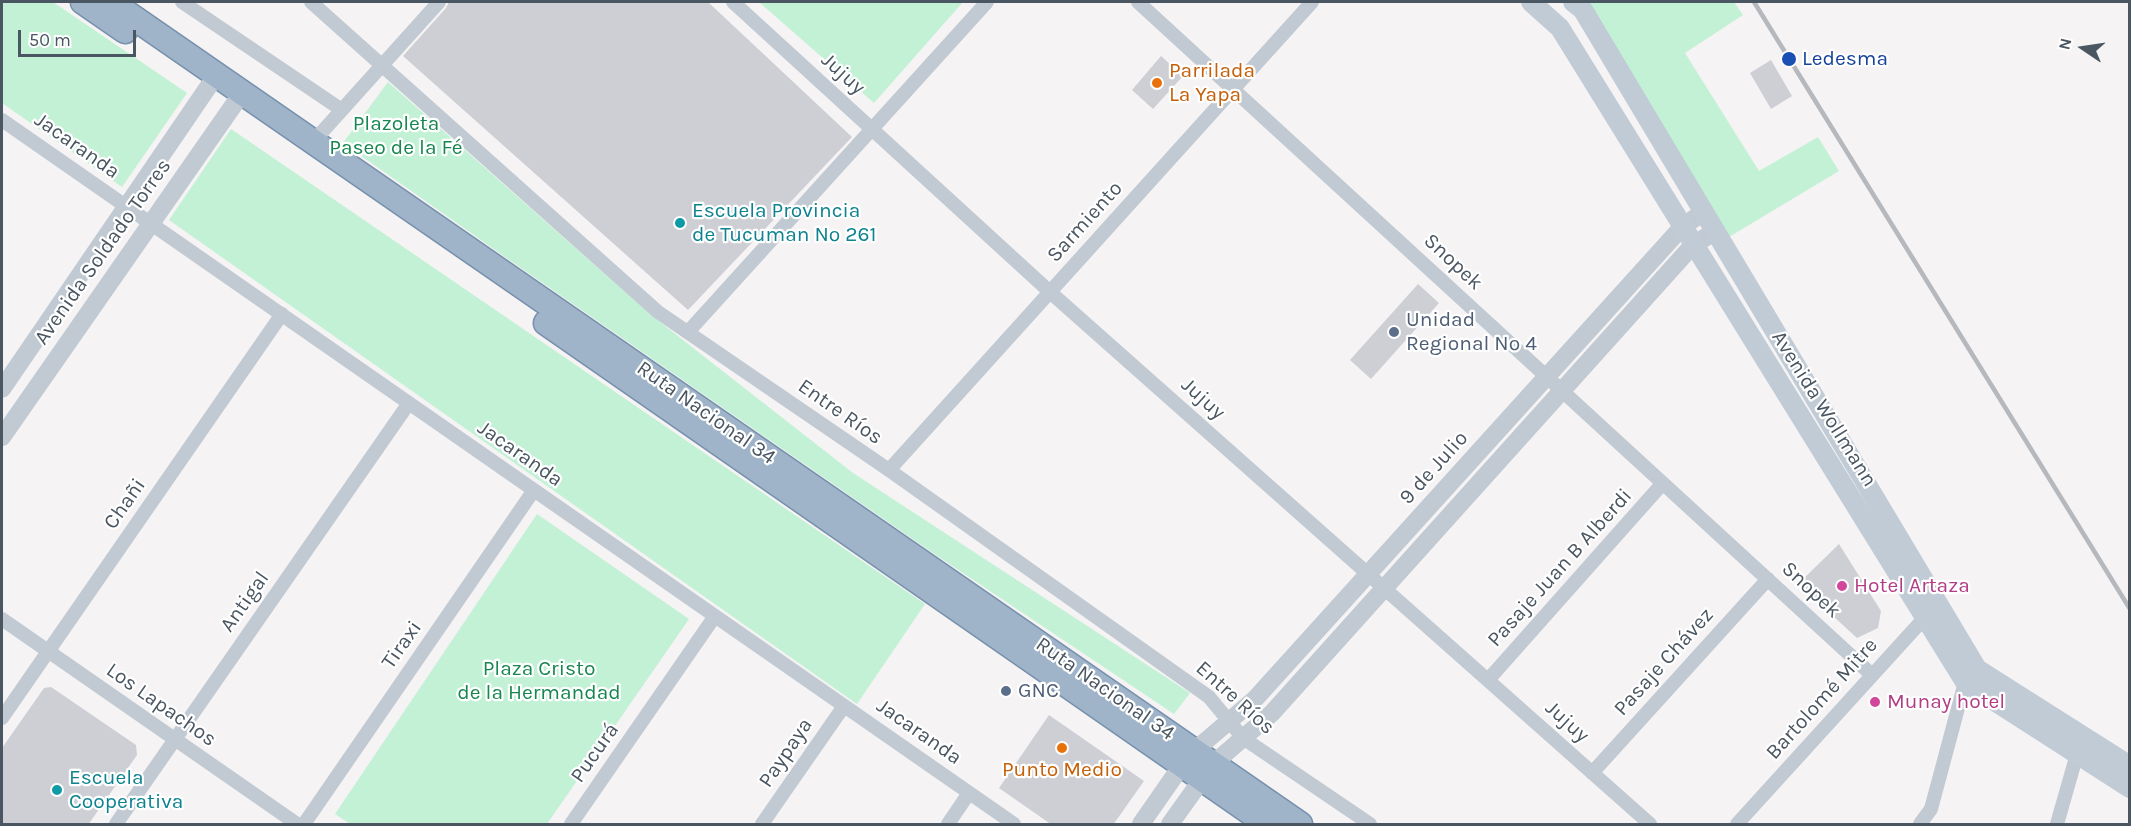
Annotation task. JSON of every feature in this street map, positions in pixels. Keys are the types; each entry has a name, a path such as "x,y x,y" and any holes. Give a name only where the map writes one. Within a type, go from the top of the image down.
{"highway":[{"name":"Ruta Nacional 34","path":"83,2 212,81"},
{"name":"Ruta Nacional 34","path":"111,2 237,99 1198,764 1300,825"},
{"name":"Ruta Nacional 34","path":"237,99 313,142 1198,764 1267,825"}],"main road":[{"name":"Avenida Wollmann","path":"1531,2 1560,28 1925,618 1971,676 2076,755 2130,788"},
{"name":"Avenida Wollmann","path":"1578,4 1939,603 1971,676 2084,736 2130,766"}],"street":[{"path":"182,2 342,110"},
{"name":"Entre Ríos","path":"311,2 658,312 889,470 1209,697 1243,738 1370,825"},
{"path":"313,142 439,2"},
{"name":"Jujuy","path":"733,2 1050,292 1650,825"},
{"path":"688,332 987,2"},
{"name":"Snopek","path":"1138,2 1872,675"},
{"name":"Sarmiento","path":"889,470 1312,2"},
{"name":"Avenida Soldado Torres","path":"2,389 212,81"},
{"name":"Avenida Soldado Torres","path":"2,437 237,99"},
{"name":"Jacaranda","path":"2,120 1014,825"},
{"name":"9 de Julio","path":"1198,764 1229,721 1255,699 1683,226 1704,212"},
{"name":"9 de Julio","path":"1198,764 1243,738 1272,713 1694,245 1716,231"},
{"name":"Chañi","path":"2,718 282,314"},
{"name":"Antigal","path":"116,825 409,403"},
{"name":"Pasaje Juan B Alberdi","path":"1488,681 1663,483"},
{"name":"Tiraxi","path":"304,825 534,490"},
{"name":"Pasaje Chávez","path":"1592,773 1768,579"},
{"name":"Bartolomé Mitre","path":"1737,825 1939,603"},
{"name":"Pucurá","path":"572,825 715,616"},
{"name":"Los Lapachos","path":"2,619 297,825"},
{"path":"1920,825 1931,809 1971,676"},
{"name":"Paypaya","path":"762,825 844,705"},
{"path":"2057,825 2076,755 2084,736"},
{"path":"1141,825 1198,764"},
{"path":"1170,825 1198,764"},
{"path":"948,825 969,793"}],"green space":[{"path":"2,2 53,2 187,93 122,187 2,103"},
{"path":"759,2 963,2 874,103"},
{"path":"1734,2 1743,15 1685,53 1759,171 1818,137 1839,171 1729,237 1589,3"},
{"name":"Plazoleta Paseo de la Fé","path":"388,82 651,315 853,473 1190,693 1174,714 930,551 343,143"},
{"path":"231,129 925,604 857,704 169,220"},
{"name":"Plaza Cristo de la Hermandad","path":"537,514 689,619 547,824 350,824 335,814"}],"building":[{"name":"Escuela Provincia de Tucuman Nº 261","path":"449,2 708,2 852,137 688,310 403,56"},
{"name":"Parrilada La Yapa","path":"1161,56 1183,76 1153,109 1132,90"},
{"path":"1771,60 1792,96 1771,109 1750,73"},
{"name":"Unidad Regional Nº 4","path":"1418,284 1439,303 1371,379 1350,360"},
{"name":"Hotel Artaza","path":"1839,544 1881,611 1878,628 1857,638 1798,584"},
{"name":"Escuela Cooperativa","path":"51,687 136,745 137,755 88,825 2,825 2,748 44,688"},
{"name":"Punto Medio","path":"1049,715 1144,781 1113,825 1052,825 999,788"}],"railway":[{"path":"1754,2 2130,609"}],"place":[{"name":"Ledesma","path":"1789,59"},
{"name":"Parrilada La Yapa","path":"1157,83"},
{"name":"Escuela Provincia de Tucuman Nº 261","path":"680,223"},
{"name":"Unidad Regional Nº 4","path":"1394,332"},
{"name":"Hotel Artaza","path":"1842,586"},
{"name":"GNC","path":"1006,691"},
{"name":"Munay hotel","path":"1875,702"},
{"name":"Punto Medio","path":"1062,748"},
{"name":"Escuela Cooperativa","path":"57,790"}]}
